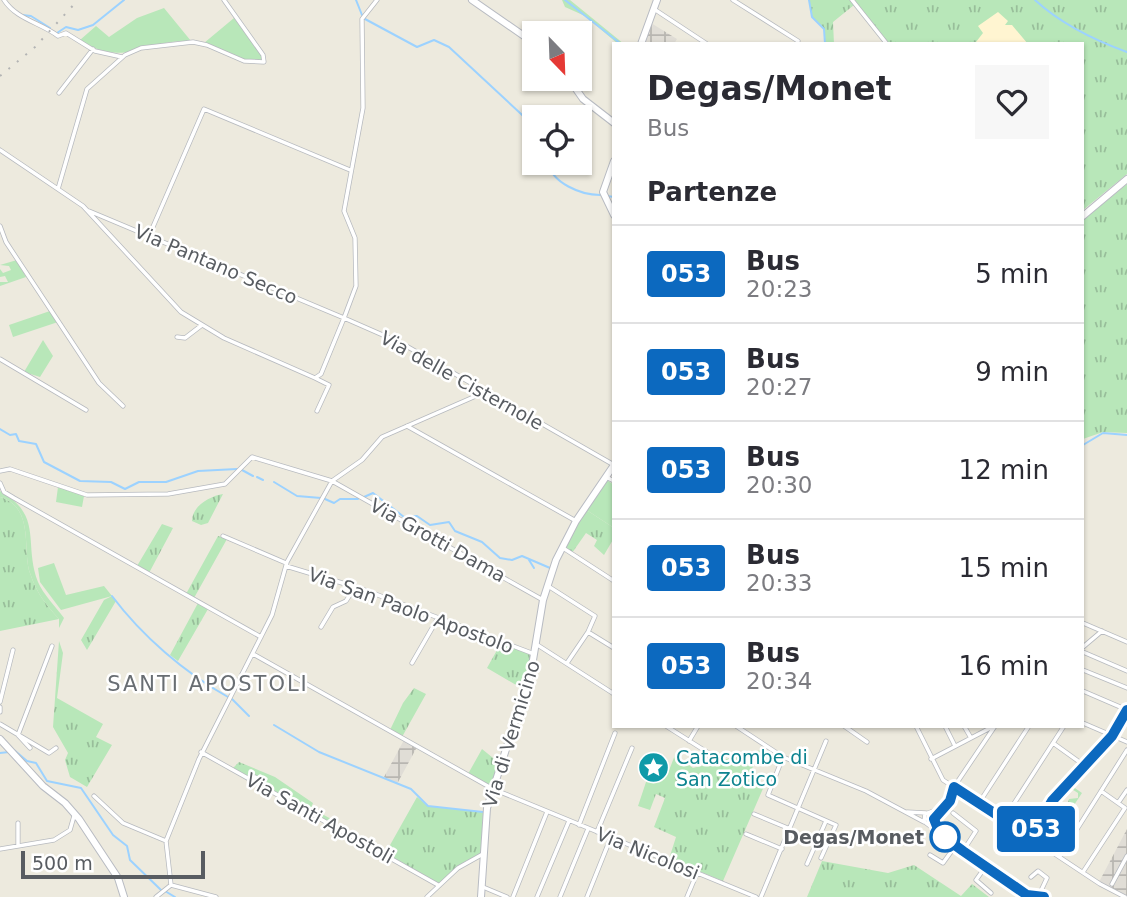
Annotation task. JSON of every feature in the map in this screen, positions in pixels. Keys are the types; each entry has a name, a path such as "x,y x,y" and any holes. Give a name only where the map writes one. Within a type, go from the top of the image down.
{"main road":[{"path":"472,0 522,35"},
{"path":"642,42 657,0"},
{"path":"577,91 583,99 612,121"},
{"path":"612,166 603,191 612,211"},
{"path":"1084,213 1127,178"},
{"name":"Via di Vermicino","path":"481,897 486,812 535,655 543,600 562,548 576,521 612,468"},
{"path":"1,739 41,784 75,814 118,878 124,897"}],"street":[{"path":"4,0 18,16 49,28 58,36 66,33 93,49 122,57"},
{"path":"58,189 86,89 122,57 141,48 189,42 208,45 249,62 263,63 265,59 262,53 224,0"},
{"path":"315,378 321,374 356,286 355,238 344,211 364,94 362,19 377,0"},
{"path":"733,0 798,41"},
{"path":"852,0 885,42"},
{"path":"654,9 704,42"},
{"path":"59,93 93,49"},
{"path":"149,236 204,109 350,170"},
{"path":"0,150 87,210 166,298 202,325 224,338 329,385 317,411"},
{"name":"Via Pantano Secco","path":"87,210 344,318"},
{"path":"0,226 6,242 83,359 103,388 123,406"},
{"name":"Via delle Cisternole","path":"344,318 401,343 612,464"},
{"path":"177,337 184,338 202,325"},
{"path":"0,359 86,410"},
{"path":"172,886 166,841 201,752 274,610 286,564 332,481 363,459 379,439 485,392"},
{"path":"407,426 576,521"},
{"name":"Via Grotti Dama","path":"0,471 9,468 92,496 169,494 224,484 251,457 332,481 543,600"},
{"path":"606,477 612,480"},
{"path":"0,483 7,494 261,637"},
{"name":"Via San Paolo Apostolo","path":"223,536 286,564 535,655"},
{"path":"562,548 612,580"},
{"path":"548,586 595,616 588,632 567,663"},
{"path":"321,627 332,608 346,601 355,587"},
{"path":"412,663 438,618"},
{"path":"1084,623 1127,642"},
{"path":"1084,646 1102,631"},
{"path":"588,632 612,647"},
{"path":"536,644 612,693"},
{"path":"18,735 52,646"},
{"path":"0,707 13,650"},
{"path":"1084,652 1127,671"},
{"name":"Via Nicolosi","path":"253,654 493,789 759,897"},
{"path":"1084,670 1127,688"},
{"path":"1031,837 1052,801 1112,736 1127,710 1084,691"},
{"path":"1084,723 1127,742"},
{"path":"0,724 50,753 55,748"},
{"path":"669,728 718,759"},
{"path":"689,741 697,728"},
{"path":"739,728 783,757 881,798 925,823 1028,896 1040,897 1047,877 1037,871 1031,877"},
{"path":"847,728 867,741"},
{"path":"917,728 940,777 1125,897"},
{"path":"946,728 955,746"},
{"path":"965,728 971,738"},
{"path":"931,759 991,728"},
{"path":"925,823 934,819 945,806 954,787 994,728"},
{"path":"979,803 1028,728"},
{"path":"1004,819 1063,728"},
{"name":"Via Nicolosi","path":"579,825 615,733"},
{"path":"18,735 30,748"},
{"path":"759,897 782,849 826,741"},
{"path":"1053,743 1086,765"},
{"path":"597,832 632,748"},
{"path":"1060,856 1127,750"},
{"name":"Via Santi Apostoli","path":"201,752 438,885"},
{"path":"783,757 768,795 836,825 821,858"},
{"path":"1083,872 1125,808 1100,790"},
{"path":"1118,803 1127,790"},
{"path":"94,796 123,823 166,841"},
{"path":"901,811 927,813 945,806"},
{"path":"513,897 547,812"},
{"path":"927,813 934,819 940,834"},
{"path":"925,823 927,813"},
{"path":"953,813 976,831 963,851"},
{"path":"0,849 61,837 71,829 75,814"},
{"path":"754,814 790,829"},
{"path":"537,897 569,821"},
{"path":"807,864 826,821"},
{"path":"18,822 18,846"},
{"path":"560,897 588,829"},
{"path":"746,834 782,849"},
{"path":"587,897 611,837"},
{"path":"930,855 943,863 956,845"},
{"path":"427,897 460,867 483,854"},
{"path":"1112,884 1127,856"},
{"path":"986,866 976,880 991,893"},
{"path":"687,897 697,873"},
{"path":"156,897 172,886 216,897"},
{"path":"482,887 507,897"}],"shaded area":[{"path":"995,3 1026,42 947,42"},
{"path":"651,23 677,39 675,42 644,42"},
{"path":"404,740 417,747 397,784 384,777"},
{"path":"1127,829 1127,897 1099,882"}],"green space":[{"path":"562,0 570,0 622,42 616,42 585,16 565,7"},
{"path":"809,0 850,0 854,5 833,22 834,42 825,42 824,29 812,17"},
{"path":"854,0 1127,0 1127,174 1084,209 1084,42 1026,42 1012,25 1005,25 1008,21 998,12 978,26 983,33 976,42 886,42"},
{"path":"164,8 191,41 160,44 123,53 96,48 80,40 96,26 109,37 137,18"},
{"path":"234,18 263,61 242,60 204,43"},
{"path":"1127,184 1127,433 1103,432 1084,439 1084,219"},
{"path":"17,260 26,277 0,286 0,282 8,282 5,276 0,277 0,269 3,273 11,270 9,266 0,265"},
{"path":"50,311 58,322 13,337 9,325"},
{"path":"43,340 53,356 40,377 24,372"},
{"path":"607,480 612,484 612,527 585,509"},
{"path":"58,487 84,496 82,507 56,502"},
{"path":"0,491 14,500 27,520 38,582 64,618 59,628 59,619 42,598 30,573 23,520 11,502 0,497"},
{"path":"223,494 208,523 201,525 192,521 195,511 203,503"},
{"path":"0,497 11,502 23,520 32,580 59,619 0,631"},
{"path":"585,509 612,527 612,541 604,555 594,546 597,540 586,533 572,553 565,547"},
{"path":"162,524 173,528 149,573 137,566"},
{"path":"218,536 227,539 194,598 186,594"},
{"path":"54,563 66,595 104,586 112,596 61,610 40,582 38,568"},
{"path":"112,596 116,601 87,650 81,640 104,600"},
{"path":"198,603 208,609 178,661 170,655"},
{"path":"59,641 63,653 57,698 103,724 96,737 112,745 87,787 70,777 65,760 68,753 53,727"},
{"path":"501,643 527,652 532,658 523,689 487,668"},
{"path":"414,688 426,694 402,737 390,730 403,703"},
{"path":"482,749 498,762 491,786 468,774"},
{"path":"761,750 748,777 765,784 723,881 669,859 676,837 654,827 665,798 656,794 650,810 638,806 650,770 668,773 675,755 693,768"},
{"path":"239,762 275,777 313,803 311,808 333,820 331,824 233,768"},
{"path":"1072,786 1082,793 1058,829 1045,820 1059,800 1063,811 1069,799 1078,798 1078,793 1070,788"},
{"path":"417,797 428,806 483,812 481,854 466,861 438,885 385,854"},
{"path":"822,861 888,873 914,865 961,896 972,884 989,897 807,897"}],"waterway":[{"path":"57,33 66,27 78,30 93,25 124,0"},
{"path":"356,0 362,15"},
{"path":"565,0 618,42"},
{"path":"809,0 812,17 824,29 825,42"},
{"path":"1035,0 1078,30 1127,52"},
{"path":"22,15 31,16 50,28"},
{"path":"365,19 417,47 434,40 449,47 522,115"},
{"path":"554,175 568,186 584,193 600,195"},
{"path":"607,196 612,197"},
{"path":"0,429 10,435 16,434 19,441 36,444 44,462 80,481 111,482 125,489 139,482 166,482 198,471 237,469"},
{"path":"1084,444 1103,433 1127,435"},
{"path":"242,470 253,476"},
{"path":"257,477 263,480"},
{"path":"274,482 297,496 321,498"},
{"path":"364,497 373,493 404,517 417,516 430,525 449,522 455,531 482,542 500,558 512,560 522,556 550,568"},
{"path":"325,499 334,503 340,499 358,499"},
{"path":"529,560 534,568"},
{"path":"112,596 165,652 196,677 228,697"},
{"path":"232,699 249,716"},
{"path":"274,725 319,752 411,789 428,806 483,812"},
{"path":"14,750 27,761 36,763 47,781 81,788 113,835 127,846 130,860 161,890"},
{"path":"0,753 9,752"},
{"path":"165,891 175,897"}],"railway":[{"path":"0,76 35,47 78,0"}],"bus line":[{"name":"053","path":"1044,897 1027,895 963,851 940,834 934,819 950,801 954,787 1031,837 1052,801 1112,736 1127,710"}],"place":[{"name":"Catacombe di San Zotico","path":"653,768"},
{"name":"Degas/Monet","path":"945,837"}],"district":[{"name":"SANTI APOSTOLI","path":"208,684"}]}
